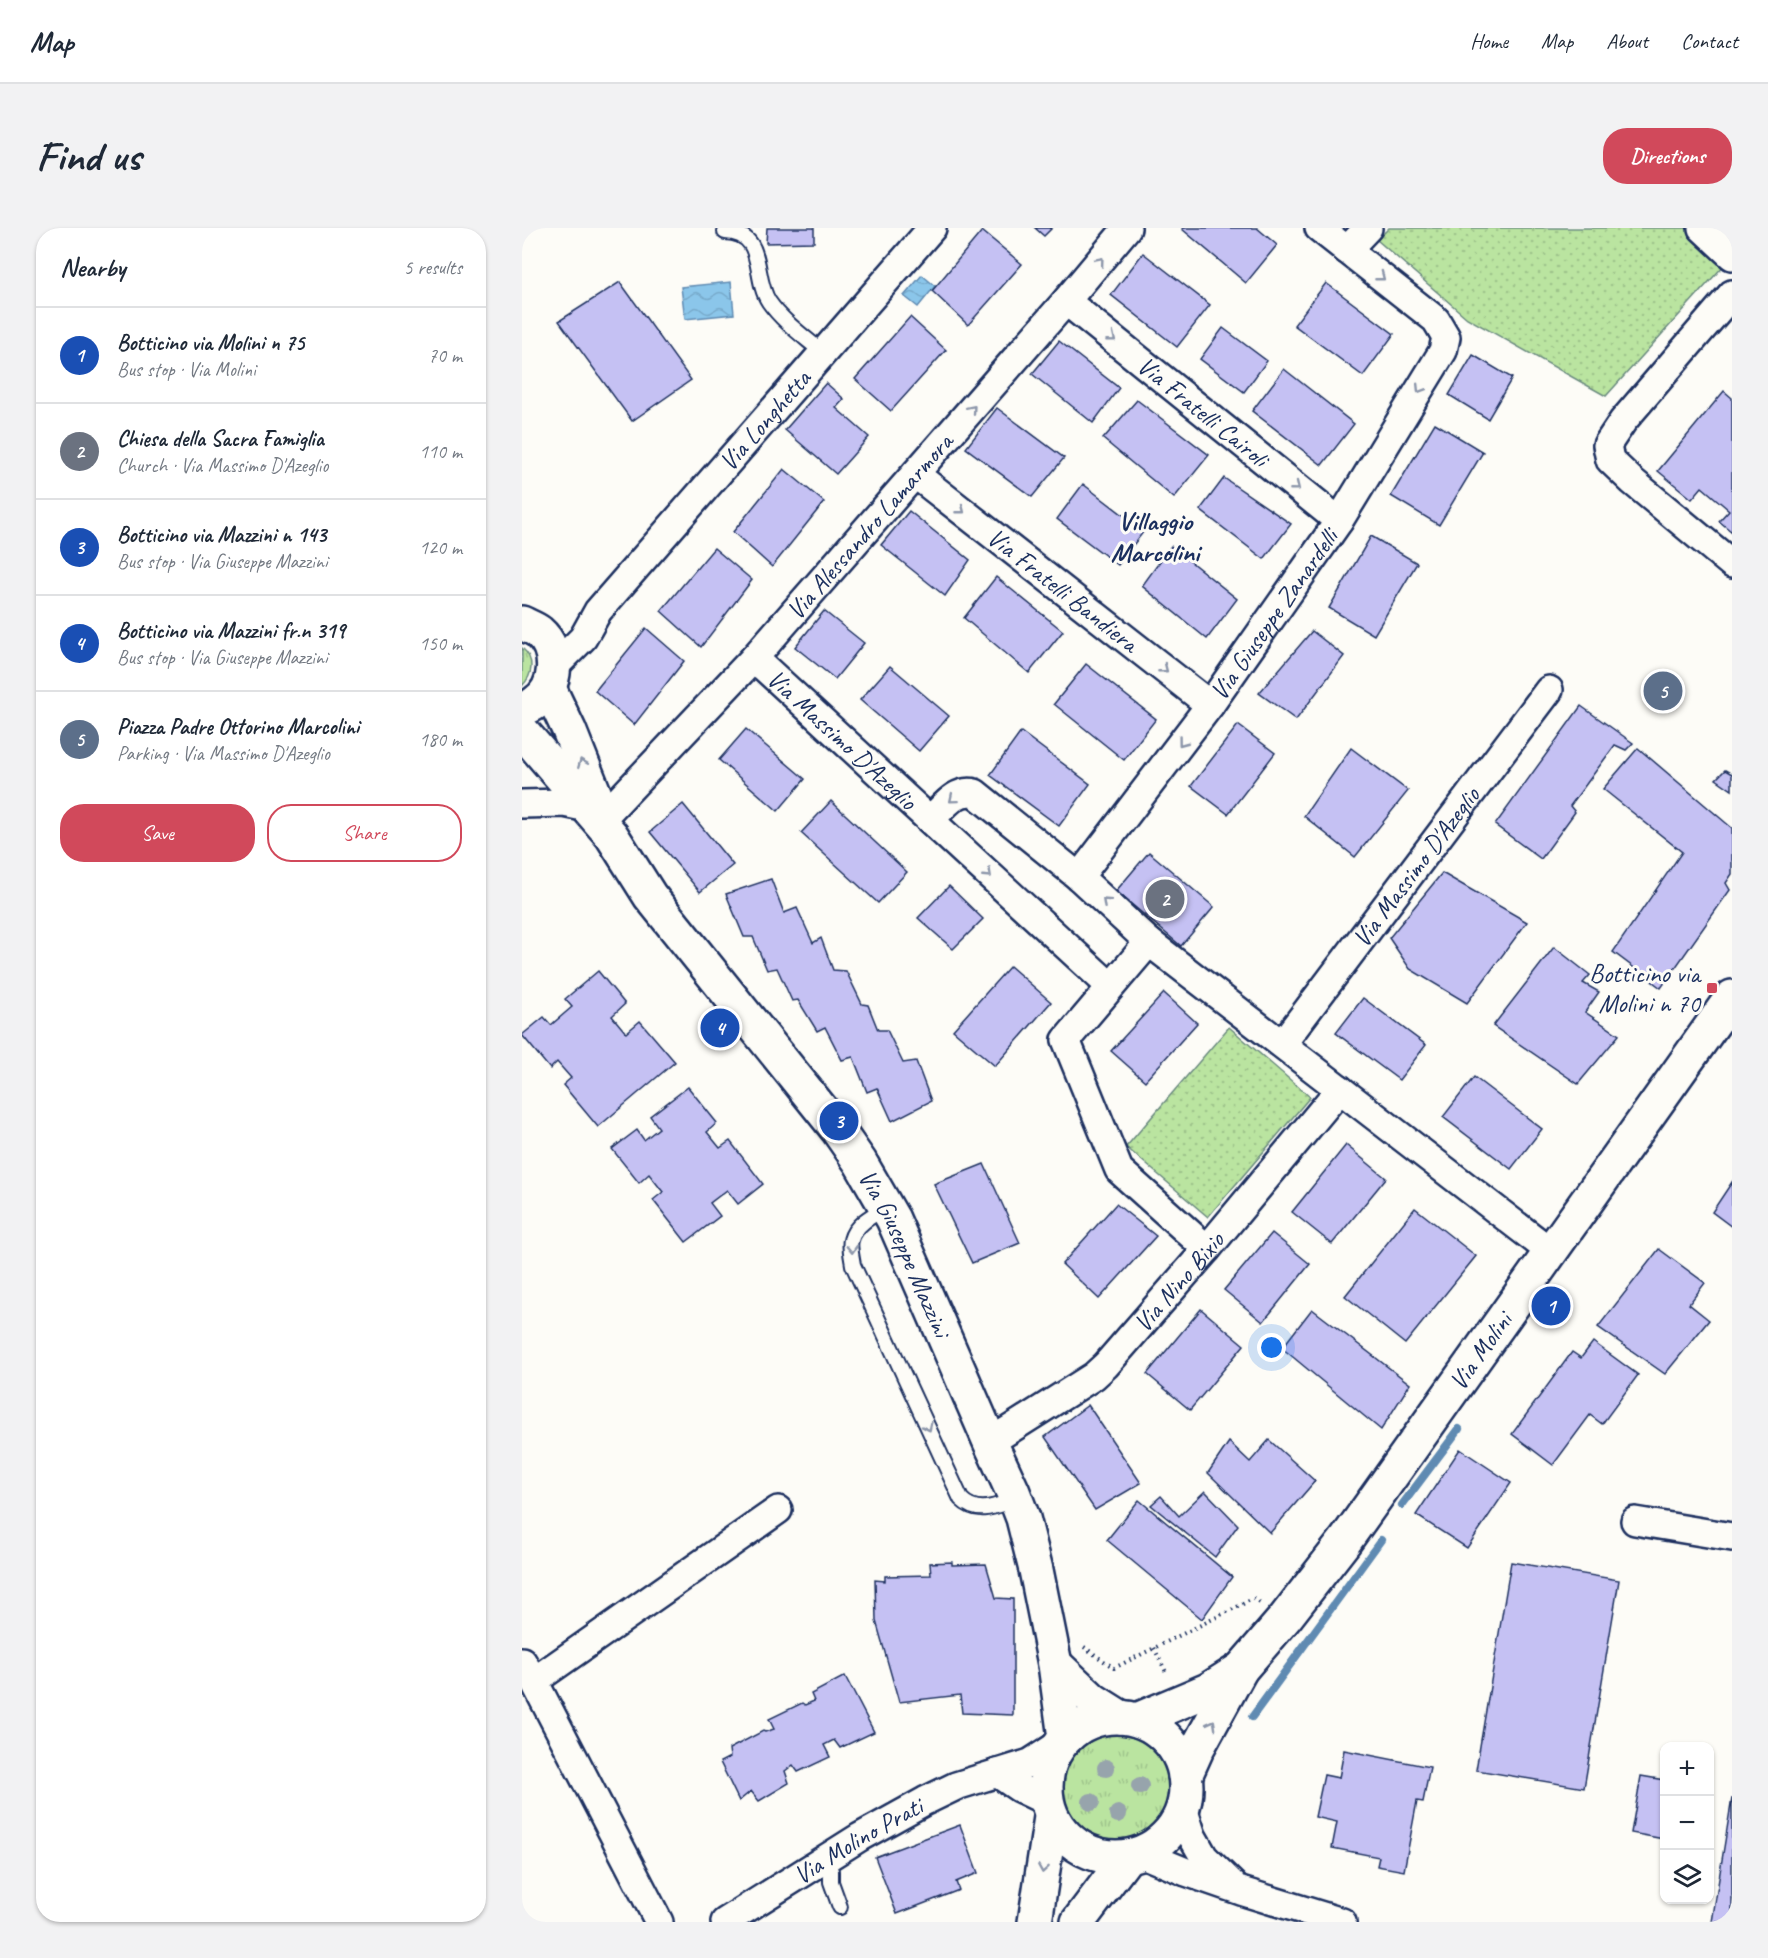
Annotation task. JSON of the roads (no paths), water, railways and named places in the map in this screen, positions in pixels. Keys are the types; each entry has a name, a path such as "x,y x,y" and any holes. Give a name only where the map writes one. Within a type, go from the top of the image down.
{"street":[{"name":"Via Longhetta","path":"552,677 583,638 598,611 932,228"},
{"name":"Via Alessandro Lamarmora","path":"601,820 754,658 1127,228"},
{"path":"1319,228 1347,250 1368,228"},
{"path":"1702,228 1732,256"},
{"name":"Via Giuseppe Zanardelli","path":"1079,877 1210,705 1339,522 1443,351 1446,337 1436,320 1347,250"},
{"path":"1732,294 1623,421 1607,445 1610,460 1632,481 1732,564"},
{"name":"Via Fratelli Cairoli","path":"1066,301 1339,522"},
{"name":"Via Fratelli Bandiera","path":"915,474 1210,705"},
{"name":"Via Longhetta","path":"526,626 566,630 598,611"},
{"name":"Via Giuseppe Mazzini","path":"526,626 550,647 552,677 601,820"},
{"name":"Via Massimo D'Azeglio","path":"754,658 1110,986"},
{"path":"522,709 536,703 552,677"},
{"name":"Via Massimo D'Azeglio","path":"1282,1044 1549,690"},
{"name":"Via Giuseppe Mazzini","path":"522,731 601,820 650,896 837,1129 887,1207 1016,1499 1066,1652 1063,1740"},
{"name":"Via Massimo D'Azeglio","path":"930,820 959,793 968,791 975,793 1079,877 1149,942 1551,1252"},
{"path":"522,804 564,803 601,820"},
{"path":"1149,942 1066,1040 1119,1170 1207,1249"},
{"name":"Via Molini","path":"1184,1792 1198,1747 1241,1669 1285,1618 1345,1541 1732,997"},
{"name":"Via Nino Bixio","path":"990,1442 1094,1376 1106,1365 1207,1249 1340,1089"},
{"path":"659,1922 528,1671 778,1510"},
{"path":"1635,1521 1732,1537"},
{"path":"1066,1652 1094,1700 1152,1727 1164,1736 1181,1761 1192,1836 1204,1857 1241,1891"},
{"name":"Via Molini","path":"1129,1718 1208,1690 1241,1669"},
{"path":"1035,1922 1049,1809 1046,1773 1050,1760 1063,1740 1081,1726 1100,1719 1129,1718"},
{"name":"Via Molino Prati","path":"725,1922 825,1858 925,1801 956,1786 1030,1763 1063,1740"},
{"path":"997,1773 1049,1809 1064,1836 1082,1850 1104,1857 1134,1855 1155,1846 1177,1823 1184,1792"},
{"path":"1134,1855 1342,1922"},
{"path":"1078,1922 1134,1855"}],"lane":[{"path":"725,232 743,236 751,243 756,255 760,285 770,303 823,353"},
{"path":"887,1207 859,1226 850,1241 853,1265 961,1498 968,1505 978,1508 991,1508 1016,1499"},
{"path":"825,1858 831,1871 831,1882 840,1907"}],"water":[{"path":"922,275 935,286 918,307 904,296"},
{"path":"731,282 734,314 685,319 681,287"}],"waterway":[{"path":"1402,1505 1459,1429"},
{"path":"1252,1717 1381,1540"}],"place":[{"name":"Piazza Padre Ottorino Marcolini","path":"1663,691"},
{"name":"Chiesa della Sacra Famiglia","path":"1165,899"},
{"name":"Botticino via Molini n 70","path":"1712,988"},
{"name":"Botticino via Mazzini fr.n 319","path":"720,1028"},
{"name":"Botticino via Mazzini n 143","path":"839,1121"},
{"name":"Botticino via Molini n 75","path":"1551,1306"}],"district":[{"name":"Villaggio Marcolini","path":"1155,536"}]}
